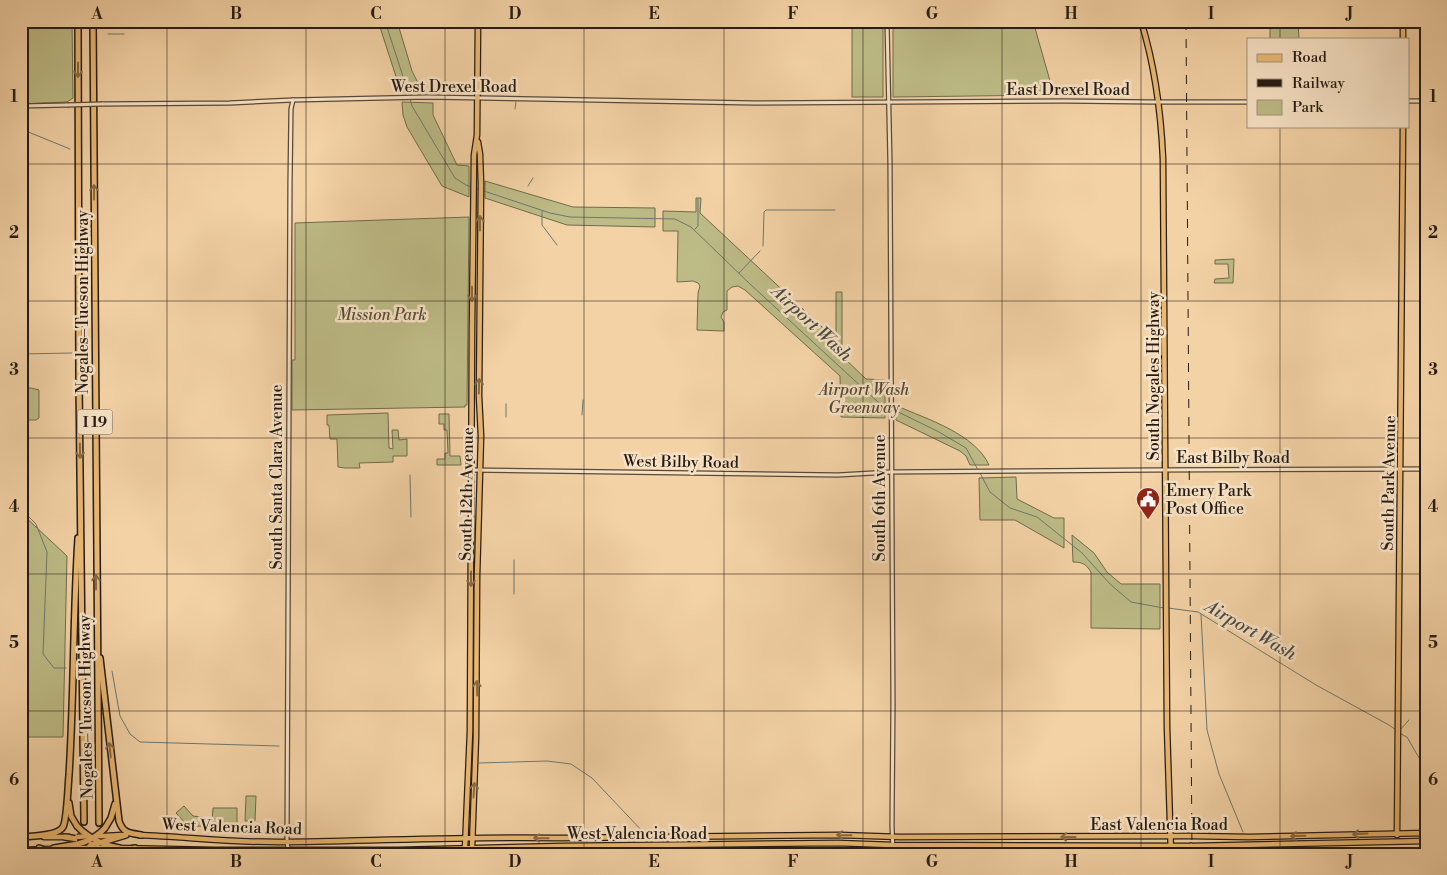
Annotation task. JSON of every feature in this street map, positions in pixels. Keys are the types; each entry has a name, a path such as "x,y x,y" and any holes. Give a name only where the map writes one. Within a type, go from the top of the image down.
{"highway":[{"name":"Nogales–Tucson Highway","path":"78,21 80,498 84,822"},
{"name":"Nogales–Tucson Highway","path":"93,21 99,824"},
{"path":"22,837 53,834 64,826 68,795 73,702 75,586 80,498"},
{"path":"97,628 116,799 121,828 141,835"},
{"path":"68,795 71,816 77,826 97,842"},
{"path":"102,854 97,842 111,818 116,799"},
{"path":"39,848 55,851 78,844 97,842 126,835"},
{"path":"65,837 78,844 97,842 119,848"},
{"path":"122,854 126,850 135,848"}],"main road":[{"name":"South 12th Avenue","path":"465,851 470,731 471,408 474,155 477,135 478,21"},
{"name":"South Nogales Highway","path":"1141,21 1151,61 1158,102 1163,159 1171,854"},
{"path":"1403,21 1403,38"},
{"name":"South Park Avenue","path":"1397,841 1403,128"},
{"name":"South 12th Avenue","path":"472,850 477,697 477,577 480,470 481,184 477,135"},
{"path":"471,408 480,407"},
{"path":"468,765 471,773 475,774"},
{"name":"East Valencia Road","path":"892,837 1249,837 1426,833"},
{"name":"West Valencia Road","path":"126,835 247,842 840,835 892,837"},
{"path":"1323,836 1323,844"},
{"path":"22,837 65,837"},
{"path":"657,837 657,846"},
{"path":"994,837 994,845"},
{"path":"1249,837 1249,845"},
{"path":"563,838 563,846"},
{"name":"East Valencia Road","path":"893,845 1192,846 1426,841"},
{"name":"West Valencia Road","path":"119,848 288,852 465,851 563,846 838,843 893,845"},
{"path":"1181,854 1192,846"},
{"path":"21,850 39,848"}],"street":[{"name":"South 6th Avenue","path":"887,21 890,162 893,854"},
{"name":"West Drexel Road","path":"21,106 477,97 754,103 888,103"},
{"name":"South Santa Clara Avenue","path":"288,852 290,161 291,109 293,100"},
{"name":"East Drexel Road","path":"888,103 1065,101 1247,102"},
{"path":"1410,101 1426,101"},
{"name":"East Bilby Road","path":"891,472 1426,469"},
{"name":"West Bilby Road","path":"471,470 829,475 891,472"}],"green space":[{"path":"21,21 72,21 73,98 67,102 21,104"},
{"path":"378,21 397,21 412,71 421,89 401,92"},
{"path":"852,21 883,21 883,97 852,97"},
{"path":"893,21 1033,21 1054,95 893,97"},
{"path":"1270,21 1298,21 1299,38 1270,38"},
{"path":"402,102 433,103 433,115 457,165 469,166 469,197 442,186 407,127 403,115"},
{"path":"485,181 573,207 655,208 655,227 567,225 485,198"},
{"name":"Airport Wash Greenway","path":"696,198 701,198 700,213 836,340 836,292 842,292 842,356 866,379 885,380 885,418 841,417 840,376 745,290 738,286 732,287 727,291 727,310 723,312 721,317 724,322 724,331 697,330 698,293 700,286 693,281 677,282 678,231 663,231 663,211 696,212"},
{"name":"Mission Park","path":"469,217 467,405 465,407 292,410 292,360 295,360 295,223"},
{"path":"1234,259 1233,283 1214,283 1215,279 1229,278 1228,264 1215,264 1215,260"},
{"path":"21,389 39,390 39,418 36,420 21,420"},
{"name":"Airport Wash Greenway","path":"897,406 936,422 962,436 982,454 989,465 970,465 966,456 960,451 896,420"},
{"path":"388,413 389,448 393,449 392,430 398,430 399,440 407,439 407,456 393,456 393,462 359,463 360,468 338,467 337,439 330,439 327,415"},
{"path":"439,414 449,414 450,456 460,456 461,465 437,465 437,459 445,459 445,453 448,453 447,430 444,430 444,424 439,424"},
{"path":"1016,477 1017,499 1054,518 1064,518 1064,548 1015,520 980,520 979,478"},
{"path":"21,513 67,556 63,737 21,737"},
{"path":"1072,535 1094,553 1107,572 1121,584 1160,584 1160,629 1091,628 1091,572 1084,564 1073,562"},
{"path":"246,796 256,796 255,821 245,821"},
{"path":"184,806 193,816 209,818 209,827 187,825 176,813"},
{"path":"213,808 237,808 237,825 212,822"}],"waterway":[{"name":"Airport Wash","path":"385,21 409,95"},
{"path":"108,34 124,34"},
{"name":"Airport Wash","path":"410,99 412,106 455,178 466,185 480,190"},
{"path":"515,109 516,102"},
{"path":"21,129 70,149"},
{"path":"528,186 533,178"},
{"name":"Airport Wash","path":"484,191 550,213 570,217 675,219 691,227 878,402 939,432 966,448 978,470"},
{"path":"695,229 698,226 698,199"},
{"path":"763,246 764,212 766,210 835,210"},
{"path":"542,211 542,225 557,245"},
{"path":"739,273 760,251"},
{"path":"21,354 72,353"},
{"path":"582,415 583,400"},
{"path":"506,404 506,417"},
{"name":"Airport Wash","path":"980,473 990,492 1010,508 1037,517 1082,553 1110,584 1131,602 1164,608"},
{"path":"410,475 411,517"},
{"path":"21,509 36,524 47,552 43,654 54,668 66,668"},
{"path":"514,560 514,594"},
{"name":"Airport Wash","path":"1168,608 1198,612 1316,685 1396,730"},
{"path":"1201,614 1207,730 1219,774 1243,832"},
{"path":"112,671 120,716 130,734 140,742 279,746"},
{"path":"1400,730 1409,720"},
{"name":"Airport Wash","path":"1399,733 1407,737 1426,770"},
{"path":"479,763 547,761 571,764 592,778 645,834"}],"tunnel":[{"path":"99,823 99,846"}],"railway":[{"path":"1186,21 1192,854"}],"place":[{"name":"Emery Park Post Office","path":"1148,520"}]}
